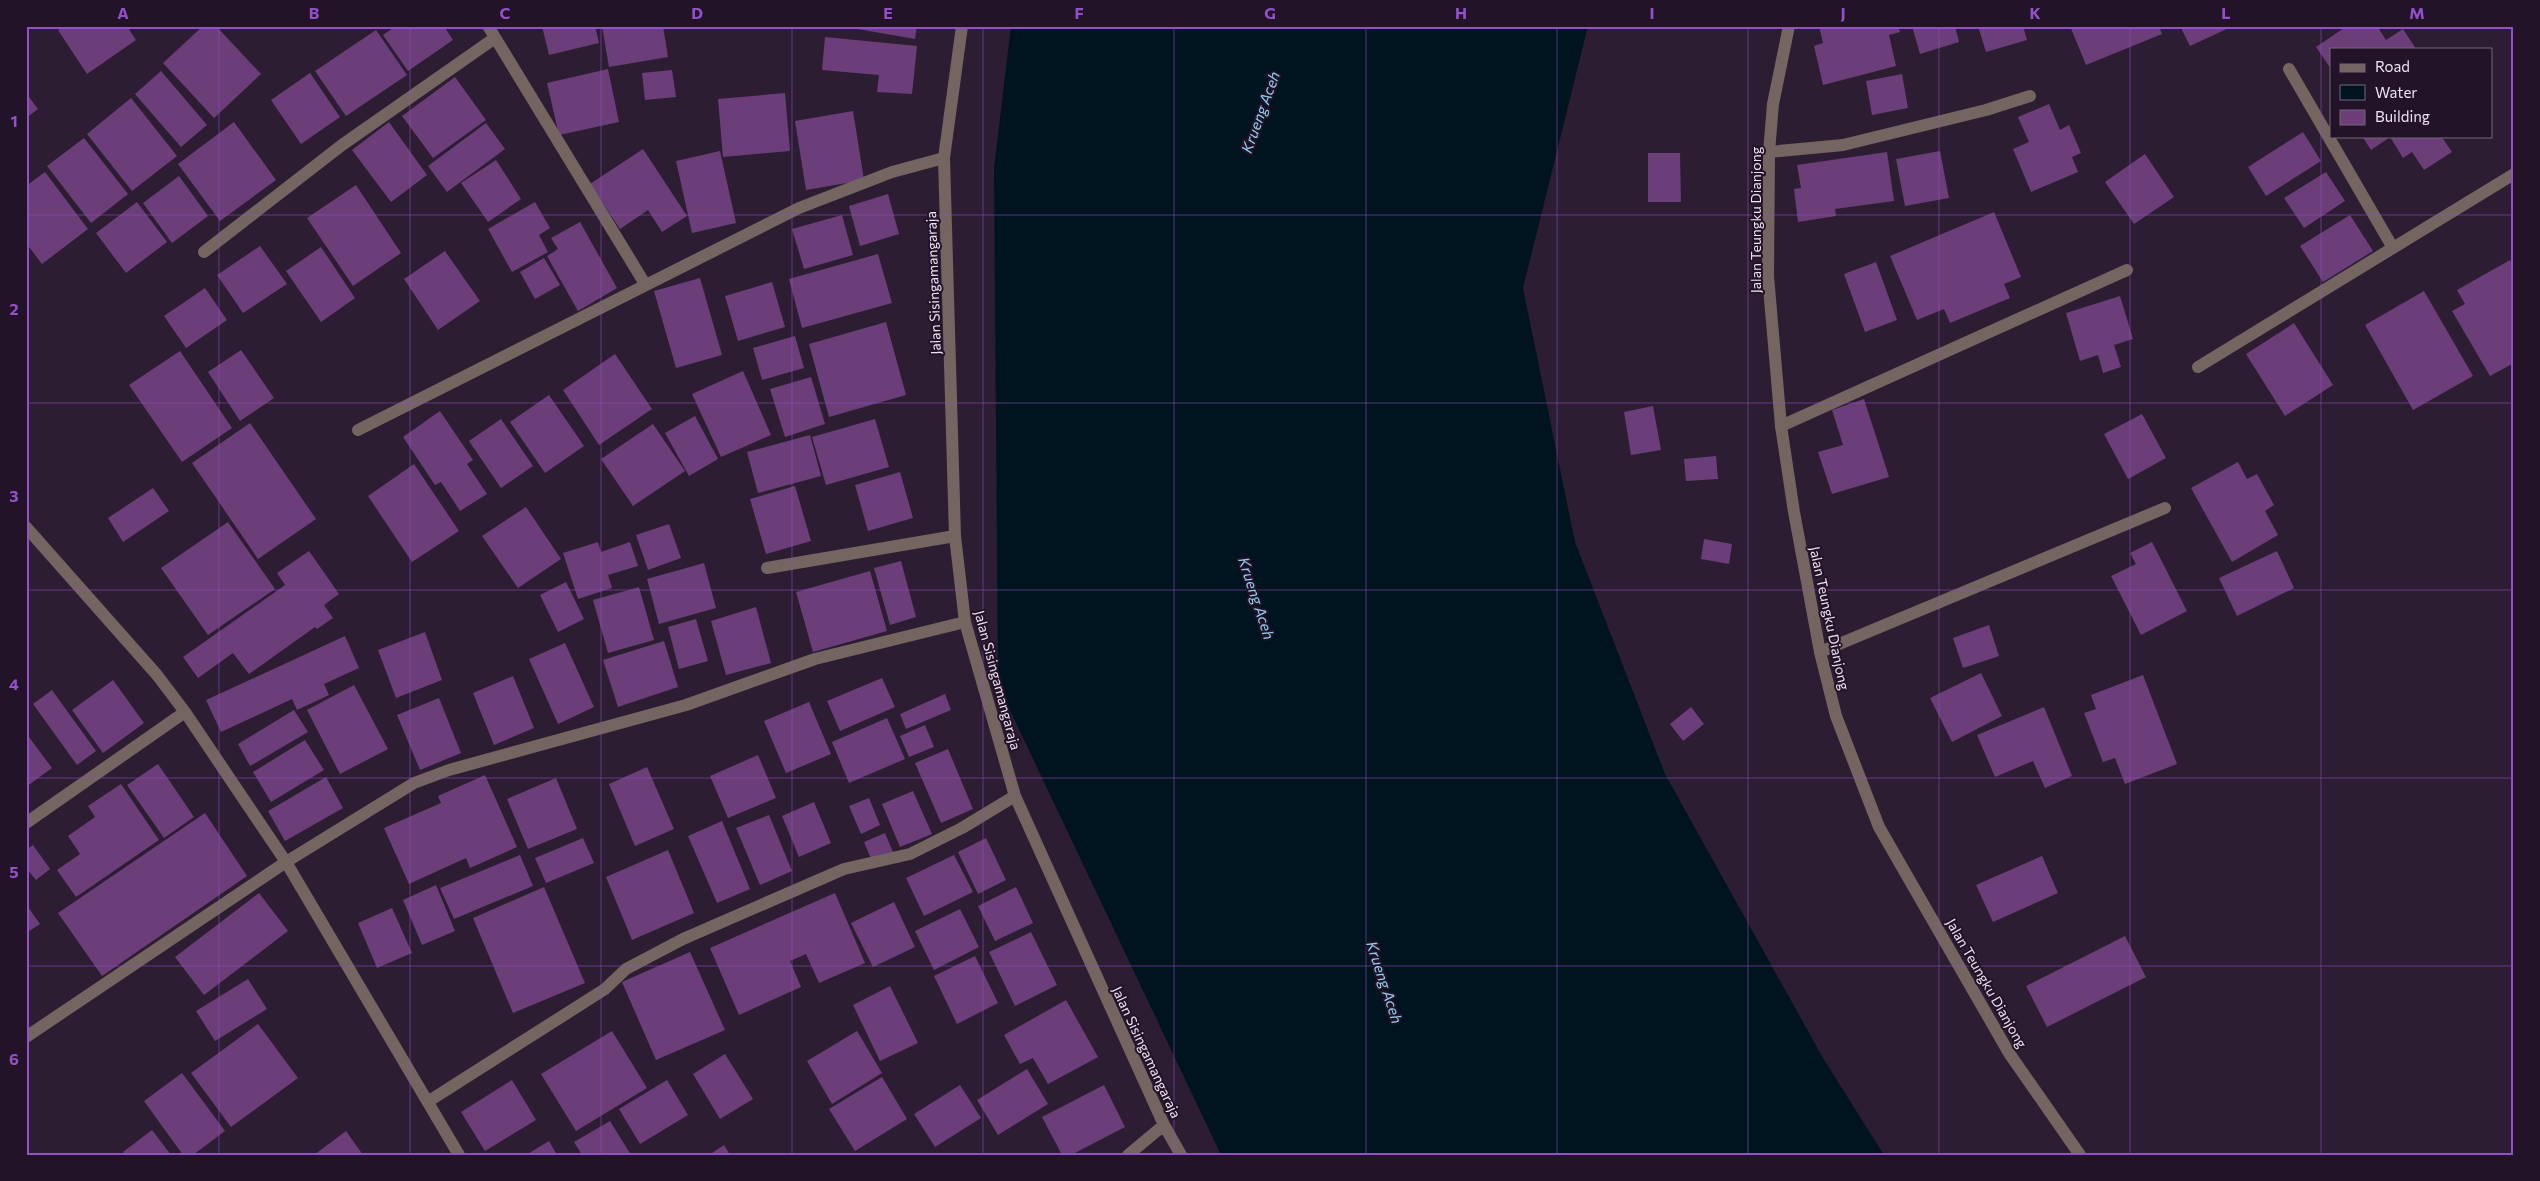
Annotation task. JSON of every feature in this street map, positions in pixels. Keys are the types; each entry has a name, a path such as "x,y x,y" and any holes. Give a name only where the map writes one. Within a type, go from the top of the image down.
{"street":[{"path":"488,26 645,284"},
{"name":"Jalan Sisingamangaraja","path":"962,26 944,158 955,536 965,622 1014,796 1164,1125 1181,1155"},
{"name":"Jalan Teungku Dianjong","path":"1789,26 1773,104 1769,152 1768,276 1781,426 1820,652 1836,716 1879,827 2009,1053 2080,1155"},
{"path":"204,252 342,145 495,38"},
{"path":"2290,69 2393,248"},
{"path":"1769,152 1843,145 1986,110 2030,96"},
{"path":"358,430 799,208 892,172 944,158"},
{"path":"2198,367 2514,174"},
{"path":"1781,426 2127,270"},
{"path":"1820,652 2165,508"},
{"path":"26,527 157,675 185,712 286,862 429,1101 459,1155"},
{"path":"767,568 955,536"},
{"path":"26,1037 286,862 414,783 449,770 686,705 815,658 965,622"},
{"path":"26,823 185,712"},
{"path":"429,1101 598,994 626,969 683,939 844,869 910,854 962,828 1014,796"},
{"path":"1128,1155 1164,1125"}],"water":[{"name":"Krueng Aceh","path":"1011,26 1588,26 1523,288 1575,542 1665,774 1823,1058 1884,1155 1221,1155 998,685 994,168"}],"building":[{"path":"63,26 127,26 136,40 87,74 58,30"},
{"path":"203,26 216,26 261,74 214,118 163,63"},
{"path":"396,26 444,26 453,40 408,71 383,35"},
{"path":"542,26 595,26 599,43 549,55"},
{"path":"602,26 663,26 668,57 609,67"},
{"path":"840,26 917,26 915,39"},
{"path":"1819,26 1898,26 1900,32 1889,35 1896,66 1823,85 1814,46 1823,43"},
{"path":"1912,26 1955,26 1959,42 1920,54"},
{"path":"1978,26 2023,26 2027,40 1986,52"},
{"path":"2070,26 2159,26 2162,34 2086,65"},
{"path":"2180,26 2233,26 2190,46"},
{"path":"2347,26 2377,26 2386,40 2403,29 2415,48 2330,48 2330,68 2316,47"},
{"path":"376,30 407,75 346,116 315,71"},
{"path":"825,37 917,46 912,94 877,92 879,75 822,70"},
{"path":"608,69 619,122 559,135 547,83"},
{"path":"672,70 676,97 645,100 642,73"},
{"path":"161,71 207,125 181,147 135,94"},
{"path":"310,73 340,117 301,144 271,100"},
{"path":"1902,74 1908,108 1872,115 1866,81"},
{"path":"455,77 486,120 433,158 402,116"},
{"path":"26,93 38,109 26,118"},
{"path":"785,93 790,151 723,157 718,99"},
{"path":"131,98 177,156 132,191 87,134"},
{"path":"2049,104 2060,130 2069,125 2081,153 2072,157 2078,172 2031,192 2013,149 2029,142 2018,117"},
{"path":"853,111 864,180 806,190 795,121"},
{"path":"234,122 276,180 220,221 178,164"},
{"path":"389,122 427,175 391,202 352,150"},
{"path":"486,123 505,149 447,192 428,166"},
{"path":"2303,132 2321,161 2266,196 2248,167"},
{"path":"84,138 128,194 91,223 47,166"},
{"path":"2363,138 2389,138 2371,150"},
{"path":"2391,138 2442,138 2452,152 2424,170 2412,152 2403,158"},
{"path":"643,149 687,216 662,232 648,210 620,229 590,184"},
{"path":"720,151 736,223 692,233 676,161"},
{"path":"1940,151 1949,198 1905,206 1896,159"},
{"path":"1887,152 1894,201 1835,209 1836,216 1798,222 1794,189 1801,188 1797,165"},
{"path":"1648,153 1680,153 1681,202 1648,202"},
{"path":"2145,154 2174,197 2134,224 2105,182"},
{"path":"496,160 521,199 488,222 461,183"},
{"path":"45,172 88,229 42,264 26,243 26,186"},
{"path":"2326,172 2345,201 2304,228 2284,198"},
{"path":"179,176 208,216 172,243 143,203"},
{"path":"356,185 401,253 353,286 307,218"},
{"path":"888,194 899,234 860,246 849,206"},
{"path":"137,202 167,242 126,273 96,233"},
{"path":"535,202 550,228 539,235 548,252 512,272 488,229"},
{"path":"1994,212 2021,277 2004,284 2010,298 1950,323 1944,309 1917,320 1890,256"},
{"path":"842,215 853,255 804,269 792,229"},
{"path":"2350,215 2373,251 2323,282 2300,246"},
{"path":"580,222 617,288 578,311 547,256 558,249 551,238"},
{"path":"260,246 287,284 243,313 217,275"},
{"path":"321,247 355,298 321,322 286,271"},
{"path":"445,251 480,301 438,330 404,279"},
{"path":"878,254 892,303 802,328 789,279"},
{"path":"544,258 560,285 535,299 520,272"},
{"path":"2510,260 2514,267 2514,363 2490,376 2452,311 2465,304 2457,290"},
{"path":"1876,262 1897,320 1865,332 1844,274"},
{"path":"700,278 722,355 676,368 654,291"},
{"path":"772,282 785,327 738,341 725,296"},
{"path":"205,288 227,320 186,348 164,316"},
{"path":"2424,291 2473,376 2413,410 2365,325"},
{"path":"2120,296 2133,339 2114,345 2121,367 2103,373 2098,355 2080,361 2066,313"},
{"path":"886,322 906,395 829,417 809,344"},
{"path":"2294,323 2333,385 2285,416 2246,354"},
{"path":"795,336 804,368 762,380 753,348"},
{"path":"241,350 274,398 240,421 208,372"},
{"path":"180,351 232,428 182,462 129,385"},
{"path":"615,354 652,409 599,445 563,390"},
{"path":"743,371 771,435 721,457 692,394"},
{"path":"811,377 825,424 785,437 770,389"},
{"path":"549,395 584,446 545,473 510,422"},
{"path":"1864,399 1889,477 1832,494 1818,452 1843,445 1832,410"},
{"path":"1653,406 1661,450 1631,455 1624,412"},
{"path":"440,411 473,460 467,464 487,494 460,511 441,482 435,485 403,437"},
{"path":"2142,414 2166,458 2128,479 2104,434"},
{"path":"695,416 718,459 689,476 665,433"},
{"path":"501,419 533,466 501,488 469,441"},
{"path":"875,419 889,467 826,485 812,437"},
{"path":"250,423 316,519 258,559 192,463"},
{"path":"653,424 685,471 633,506 601,459"},
{"path":"810,435 821,476 758,493 747,452"},
{"path":"1716,456 1718,479 1686,481 1684,459"},
{"path":"2238,462 2247,479 2257,474 2274,505 2265,511 2278,535 2232,562 2191,488"},
{"path":"414,464 459,531 412,562 368,496"},
{"path":"900,472 913,518 868,531 855,485"},
{"path":"795,486 811,541 766,554 750,499"},
{"path":"153,488 169,511 123,542 108,518"},
{"path":"526,507 561,559 518,588 482,536"},
{"path":"228,522 275,589 208,635 161,568"},
{"path":"669,524 681,558 648,570 636,535"},
{"path":"1704,539 1732,544 1729,564 1701,559"},
{"path":"598,542 601,552 630,542 638,566 608,575 612,588 578,599 563,553"},
{"path":"2152,542 2187,611 2141,635 2111,576 2136,564 2130,553"},
{"path":"309,551 339,594 324,605 333,618 317,629 315,627 249,674 233,653 198,678 183,657 285,585 277,573"},
{"path":"2277,551 2294,588 2237,616 2219,578"},
{"path":"901,561 916,617 890,625 874,568"},
{"path":"704,563 716,608 659,624 647,579"},
{"path":"870,571 887,631 813,652 796,592"},
{"path":"566,582 584,619 558,632 540,595"},
{"path":"639,587 654,640 608,653 593,600"},
{"path":"756,607 771,663 726,675 711,621"},
{"path":"696,619 708,661 679,669 668,627"},
{"path":"1989,625 1999,656 1963,668 1953,638"},
{"path":"425,632 442,680 396,698 378,650"},
{"path":"345,636 359,668 324,684 329,695 297,710 292,699 221,732 206,700"},
{"path":"664,641 678,687 618,707 603,660"},
{"path":"565,643 594,707 558,724 529,659"},
{"path":"1981,673 2002,716 1952,742 1930,698"},
{"path":"2143,675 2177,764 2125,784 2115,758 2103,762 2084,713 2096,709 2091,695"},
{"path":"513,676 534,728 494,745 473,693"},
{"path":"882,678 895,707 840,731 827,701"},
{"path":"113,680 144,723 103,753 72,710"},
{"path":"354,685 388,749 340,774 307,710"},
{"path":"52,690 96,751 77,765 33,704"},
{"path":"945,694 951,710 906,729 900,714"},
{"path":"439,698 461,753 420,770 397,715"},
{"path":"809,702 831,754 786,773 764,721"},
{"path":"1691,707 1704,724 1683,741 1670,724"},
{"path":"2044,707 2072,776 2045,788 2033,761 1995,777 1977,735"},
{"path":"294,710 308,732 250,766 238,744"},
{"path":"887,718 905,759 849,783 832,742"},
{"path":"925,725 934,747 909,757 900,736"},
{"path":"26,733 52,768 26,787"},
{"path":"305,740 324,770 271,802 253,772"},
{"path":"948,749 973,809 941,823 915,763"},
{"path":"758,755 776,798 728,818 710,776"},
{"path":"158,764 194,817 164,838 127,785"},
{"path":"647,767 674,829 635,846 609,784"},
{"path":"485,775 517,847 470,868 466,858 409,884 384,828 441,803 438,796"},
{"path":"326,777 343,808 285,841 268,811"},
{"path":"556,778 577,829 528,849 507,799"},
{"path":"121,784 159,840 76,897 57,870 80,854 68,836 95,817 88,806"},
{"path":"913,791 932,834 900,847 882,804"},
{"path":"869,798 880,825 861,834 849,806"},
{"path":"814,802 831,843 799,857 782,816"},
{"path":"205,813 247,876 102,976 58,913"},
{"path":"769,815 792,871 760,885 736,828"},
{"path":"722,821 750,889 717,903 688,836"},
{"path":"885,833 893,852 872,861 864,842"},
{"path":"583,838 594,863 546,883 535,858"},
{"path":"986,838 1006,880 978,894 958,852"},
{"path":"33,845 50,869 36,880 26,868 26,850"},
{"path":"668,850 694,913 632,940 606,877"},
{"path":"520,855 533,886 454,919 440,888"},
{"path":"954,855 973,892 924,916 906,878"},
{"path":"2042,856 2058,893 1993,922 1976,885"},
{"path":"436,885 455,931 422,945 403,900"},
{"path":"544,887 585,983 513,1013 473,918"},
{"path":"1016,887 1033,923 995,941 978,906"},
{"path":"259,893 288,931 204,995 175,957"},
{"path":"835,893 865,963 819,983 806,954 790,961 801,987 739,1015 710,948"},
{"path":"894,902 915,947 873,967 851,923"},
{"path":"26,904 40,924 26,933"},
{"path":"392,908 412,953 377,968 358,923"},
{"path":"960,909 979,947 934,970 915,931"},
{"path":"1031,932 1057,985 1015,1006 989,952"},
{"path":"2125,936 2146,977 2047,1027 2026,986"},
{"path":"690,952 725,1030 656,1060 622,982"},
{"path":"975,956 998,1003 957,1024 934,976"},
{"path":"248,979 267,1009 215,1041 196,1011"},
{"path":"890,986 918,1043 880,1061 853,1005"},
{"path":"1066,1000 1098,1057 1048,1084 1033,1058 1020,1064 1004,1035"},
{"path":"258,1024 298,1078 231,1127 191,1073"},
{"path":"612,1031 647,1088 576,1131 541,1074"},
{"path":"857,1031 882,1073 832,1104 807,1061"},
{"path":"725,1054 753,1099 720,1119 693,1074"},
{"path":"1027,1069 1048,1104 998,1135 977,1100"},
{"path":"182,1073 225,1131 193,1155 183,1155 144,1101"},
{"path":"882,1077 907,1119 855,1151 829,1109"},
{"path":"512,1080 536,1120 485,1151 461,1112"},
{"path":"667,1080 688,1115 640,1144 619,1109"},
{"path":"960,1085 981,1118 935,1147 914,1114"},
{"path":"1104,1085 1125,1127 1071,1155 1062,1155 1042,1117"},
{"path":"610,1121 631,1155 582,1155 574,1142"},
{"path":"152,1130 171,1155 125,1155 123,1152"},
{"path":"346,1131 363,1155 314,1155"},
{"path":"549,1141 557,1155 526,1155"},
{"path":"724,1145 730,1155 709,1155"}]}
